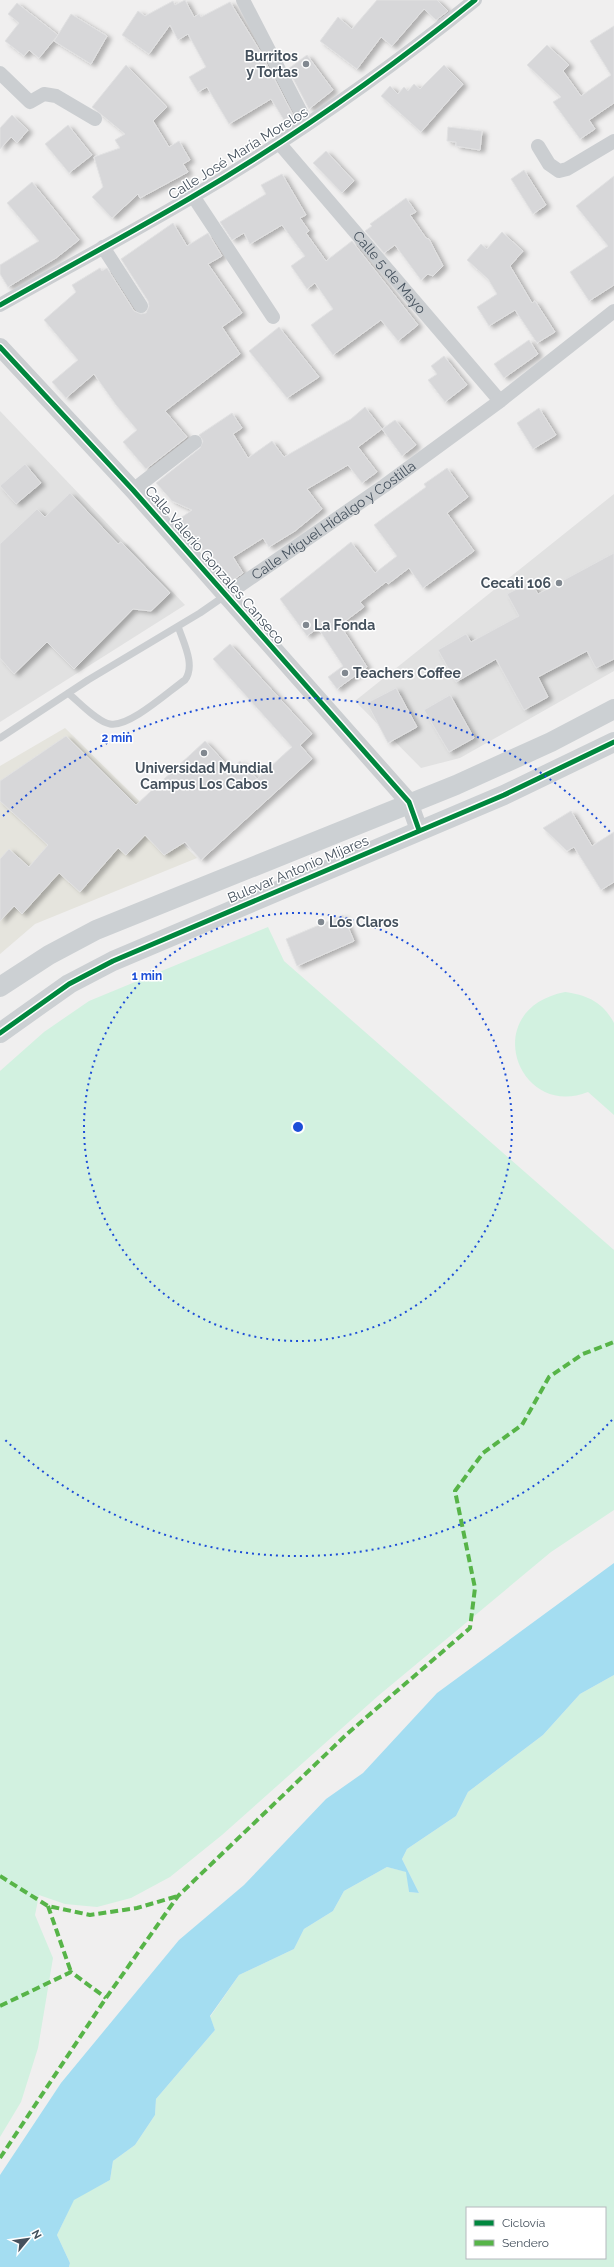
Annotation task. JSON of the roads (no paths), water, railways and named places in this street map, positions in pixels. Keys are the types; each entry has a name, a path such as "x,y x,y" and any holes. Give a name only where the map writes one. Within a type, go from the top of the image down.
{"main road":[{"name":"Bulevar Antonio Mijares","path":"1,986 49,955 96,930 493,768 551,742 614,709"},
{"name":"Bulevar Antonio Mijares","path":"0,1033 69,984 113,961 504,795 614,742"}],"street":[{"path":"244,0 307,124"},
{"name":"Calle José María Morelos","path":"0,305 193,196 279,143 412,50 475,0"},
{"path":"0,73 30,102 44,94 56,96 96,119"},
{"path":"538,146 549,164 559,171 567,169 614,141"},
{"name":"Calle 5 de Mayo","path":"279,143 500,401"},
{"path":"193,196 273,317"},
{"path":"103,247 141,306"},
{"name":"Calle Miguel Hidalgo y Costilla","path":"226,595 384,486 500,401 614,311"},
{"name":"Calle Valerio Gonzales Canseco","path":"0,347 133,490 409,802"},
{"path":"133,490 196,442"},
{"path":"409,802 419,830"}],"lane":[{"name":"Calle Miguel Hidalgo y Costilla","path":"0,738 68,693 226,595"},
{"path":"68,693 100,720 109,724 127,722 185,680 190,673 190,662 178,626"}],"water":[{"path":"614,1563 614,1675 580,1694 543,1735 468,1792 456,1816 407,1849 402,1859 419,1893 409,1892 406,1872 387,1867 344,1891 333,1911 304,1929 294,1949 239,1975 210,2016 215,2030 156,2099 155,2115 135,2145 113,2161 110,2180 74,2200 57,2235 70,2263 69,2267 0,2267 0,2175 61,2083 179,1940 244,1885 326,1799 363,1773 437,1693"}],"place":[{"name":"Burritos y Tortas","path":"306,64"},
{"name":"Cecati 106","path":"559,583"},
{"name":"La Fonda","path":"306,625"},
{"name":"Teachers Coffee","path":"345,673"},
{"name":"Universidad Mundial Campus Los Cabos","path":"204,753"},
{"name":"Los Claros","path":"321,922"}]}
